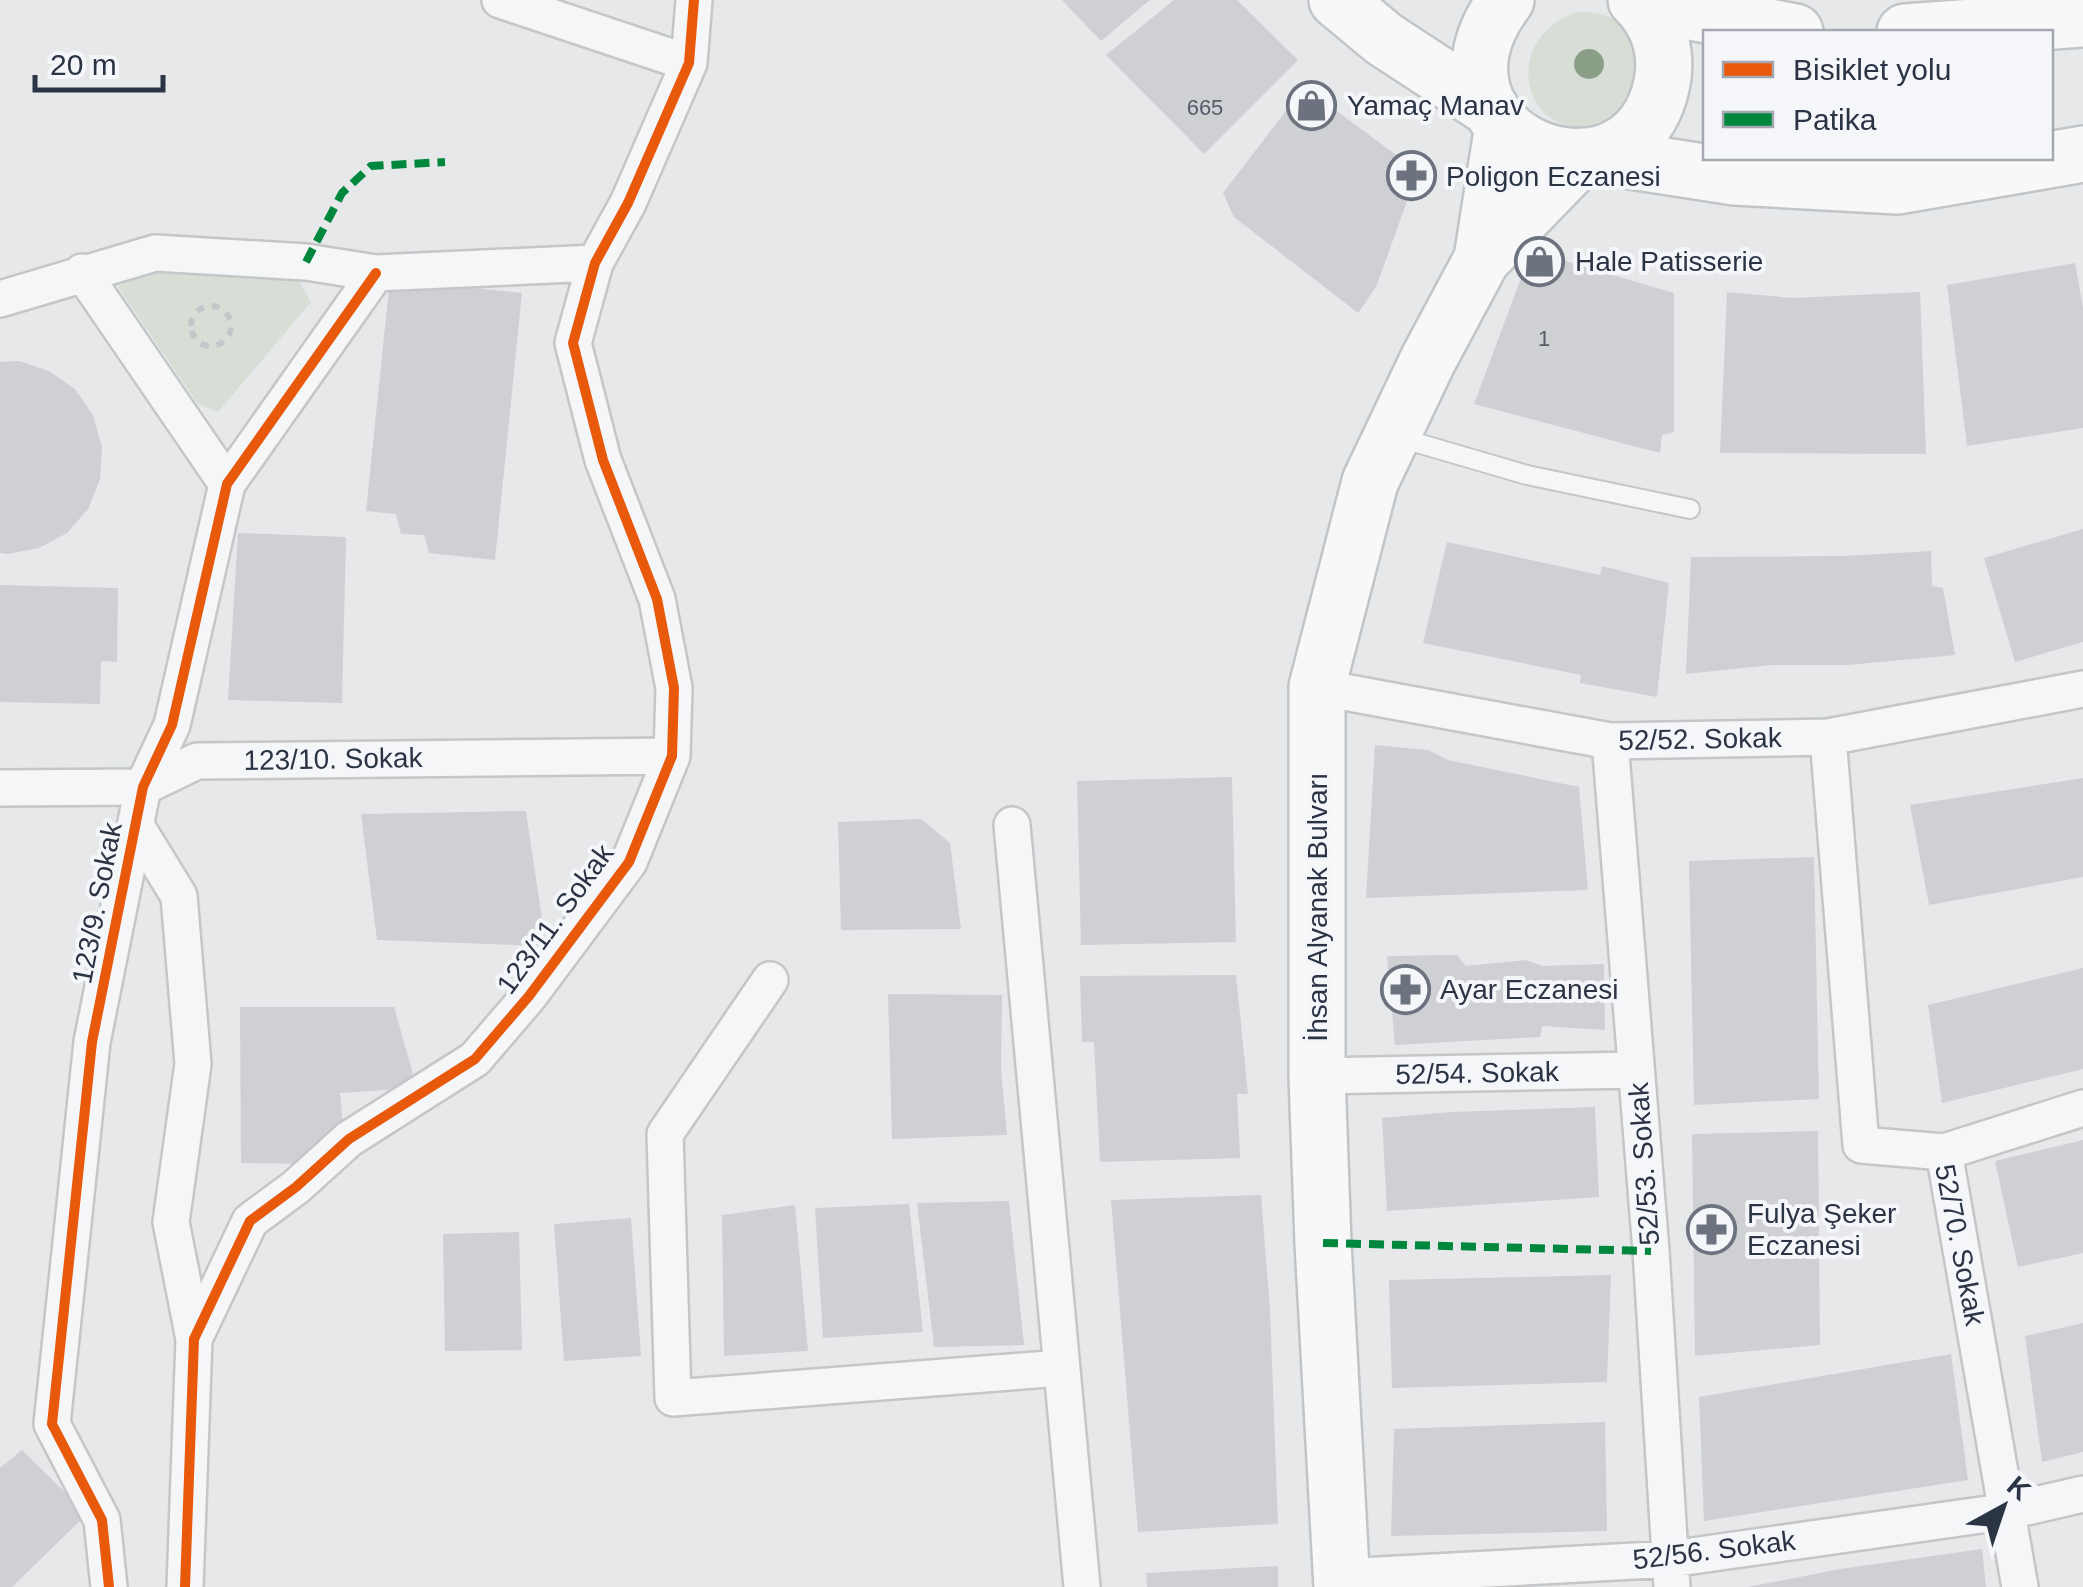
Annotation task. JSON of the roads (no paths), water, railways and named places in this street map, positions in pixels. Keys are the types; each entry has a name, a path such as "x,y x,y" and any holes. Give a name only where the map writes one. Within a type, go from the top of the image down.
{"main road":[{"path":"1337,0 1384,39 1497,117 1534,150 1563,157 1588,156 1735,177 1898,186 2048,160"},
{"path":"1482,259 1497,117 1481,82 1480,52 1489,22 1506,0"},
{"path":"1482,259 1588,156 1621,144 1644,125 1659,99 1665,68 1661,38 1638,1"},
{"path":"1638,1 1785,30"},
{"path":"1932,30 2083,19"},
{"path":"2053,159 2083,154"},
{"name":"İhsan Alyanak Bulvarı","path":"1342,1582 1317,1076 1317,687 1370,482 1482,259"}],"street":[{"path":"500,0 689,62"},
{"name":"123/11. Sokak","path":"185,1587 194,1339 250,1221 296,1187 349,1138 475,1059 529,996 629,862 672,756 674,688 657,599 603,460 573,343 595,263 644,170 689,62 694,0"},
{"path":"0,299 155,253 306,262 376,272 595,263"},
{"path":"82,272 227,484"},
{"name":"123/9. Sokak","path":"109,1587 102,1520 52,1424 92,1042 143,787 172,725 227,484 376,272"},
{"name":"52/52. Sokak","path":"1317,687 1610,741 1828,737 2083,689"},
{"name":"52/70. Sokak","path":"1828,737 1861,1146 1944,1152 2020,1587"},
{"name":"52/53. Sokak","path":"1610,741 1671,1573"},
{"name":"123/10. Sokak","path":"0,788 143,787 197,761 672,756"},
{"path":"1012,825 1082,1587"},
{"path":"136,826 179,896 193,1064 171,1222 194,1339"},
{"path":"770,980 665,1134 673,1398 1061,1368"},
{"name":"52/54. Sokak","path":"1317,1076 1636,1070"},
{"path":"1944,1152 2083,1108"},
{"name":"52/56. Sokak","path":"1342,1582 1671,1573 2083,1494"}],"lane":[{"path":"1392,436 1527,475 1690,509"}],"place":[{"name":"Yamaç Manav","path":"1312,105"},
{"name":"Poligon Eczanesi","path":"1411,176"},
{"name":"Hale Patisserie","path":"1540,261"},
{"name":"Ayar Eczanesi","path":"1405,989"},
{"name":"Fulya Şeker Eczanesi","path":"1712,1229"}]}
